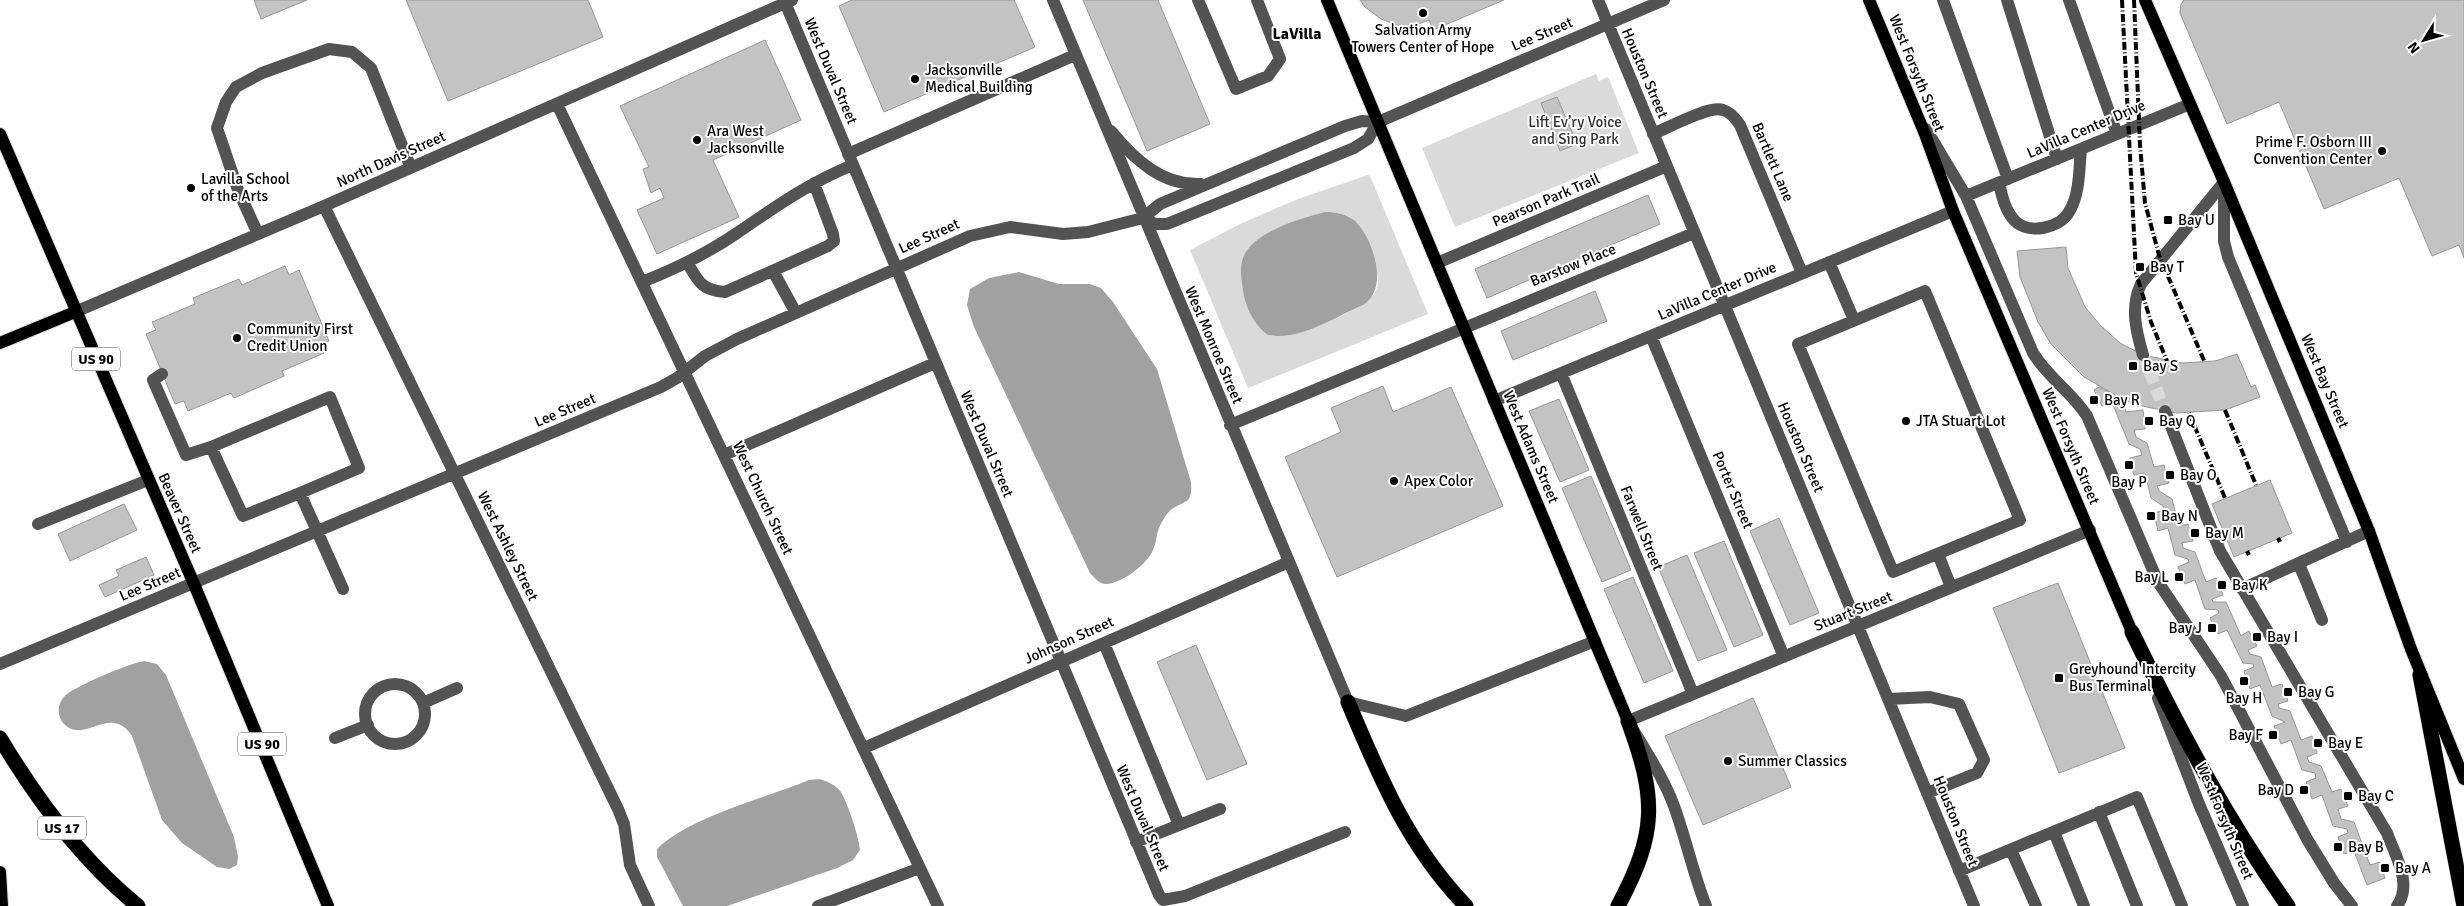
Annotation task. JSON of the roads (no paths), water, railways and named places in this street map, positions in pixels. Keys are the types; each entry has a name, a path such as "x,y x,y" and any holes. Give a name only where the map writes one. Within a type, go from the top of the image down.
{"highway":[{"path":"2132,632 2176,721 2208,780 2256,860 2288,906"},
{"path":"2420,675 2464,906"},
{"path":"1348,702 1382,783 1407,831 1428,862 1466,906"},
{"path":"1618,906 1643,853 1649,819 1645,779 1628,721"},
{"name":"US 17","path":"0,738 42,802 68,836 114,885 138,906"}],"main road":[{"name":"West Adams Street","path":"1327,0 1628,721"},
{"name":"West Forsyth Street","path":"1869,0 1917,114 1953,211 2132,632"},
{"name":"West Bay Street","path":"2145,0 2224,182 2369,531 2420,675 2464,779"},
{"name":"Beaver Street","path":"0,134 75,312 194,584 328,906"},
{"name":"North Davis Street","path":"0,343 75,312"},
{"path":"0,872 2,906"}],"street":[{"name":"West Monroe Street","path":"1052,0 1348,702"},
{"path":"1198,0 1236,89 1268,76 1280,59 1257,0"},
{"name":"Houston Street","path":"1598,0 1974,906"},
{"name":"Lee Street","path":"0,664 661,387 720,348 970,236 990,230 1017,228 1075,234 1143,218 1160,204 1206,184 1345,126 1362,122 1378,122 1664,0"},
{"path":"1943,0 2004,181 2004,205 2016,222 2033,229 2054,225 2068,214 2076,199 2081,149"},
{"path":"2007,0 2057,159"},
{"path":"2069,0 2117,134"},
{"name":"North Davis Street","path":"75,312 411,168 787,1"},
{"name":"West Duval Street","path":"787,1 850,160 1136,842 1163,900 1185,896 1345,832"},
{"path":"258,234 238,190 216,128 226,102 236,87 262,73 329,49 352,52 371,68 411,168"},
{"path":"642,282 687,262 736,233 781,201 850,160 1075,55"},
{"name":"West Church Street","path":"557,104 938,906"},
{"name":"LaVilla Center Drive","path":"1966,196 2190,104"},
{"name":"Bartlett Lane","path":"1653,134 1717,109 1724,110 1737,119 1802,273"},
{"path":"1917,114 1966,196 2033,353 2049,376 2080,405 2088,416 2158,582 2221,676 2307,839 2334,883 2352,906"},
{"path":"1102,120 1128,150 1148,169 1174,182 1206,184"},
{"name":"Lee Street","path":"1143,218 1155,224 1167,224 1229,201 1354,148 1368,139 1378,122"},
{"name":"Pearson Park Trail","path":"1437,263 1667,166"},
{"path":"2143,355 2137,335 2135,307 2141,284 2224,182"},
{"path":"2224,182 2224,241 2228,258 2347,542"},
{"path":"687,262 698,282 709,290 725,292 828,246 834,241 833,234 814,183"},
{"name":"West Ashley Street","path":"324,206 618,808 624,824 630,865 649,906"},
{"name":"LaVilla Center Drive","path":"1494,401 1953,211"},
{"name":"Barstow Place","path":"1230,425 1694,233"},
{"path":"1829,262 1854,320"},
{"path":"773,271 796,313"},
{"path":"1925,291 2020,520 1893,572 1798,344 1854,320 1925,291"},
{"name":"Porter Street","path":"1651,336 1784,656"},
{"path":"724,455 935,363"},
{"name":"Farwell Street","path":"1561,373 1693,694"},
{"path":"162,374 153,380 186,454 211,446 330,397 359,468 243,516 211,446"},
{"path":"2165,411 2205,518 2220,550 2387,833 2403,876 2403,898 2397,906"},
{"path":"38,524 148,480"},
{"path":"300,493 343,589"},
{"name":"Stuart Street","path":"1628,721 2090,530"},
{"path":"2242,589 2369,531"},
{"path":"1938,554 1951,588"},
{"name":"Johnson Street","path":"864,748 1288,562"},
{"path":"2298,564 2322,620"},
{"name":"West Forsyth Street","path":"2132,632 2186,771 2243,906"},
{"path":"1348,702 1406,716 1594,641"},
{"path":"1104,643 1179,825"},
{"path":"393,684 410,688 423,703 424,718 422,726 406,742 396,743 379,739 368,725 366,707 376,691 384,686 393,684"},
{"path":"423,703 456,688"},
{"path":"1888,699 1930,697 1959,704 1984,760 1977,773 1927,793"},
{"name":"West Adams Street","path":"1628,721 1674,805 1692,868 1706,906"},
{"path":"335,738 368,725"},
{"path":"1959,871 2137,797 2182,906"},
{"path":"1136,842 1220,808"},
{"path":"2099,812 2137,906"},
{"path":"2054,832 2084,906"},
{"path":"2011,850 2036,906"},
{"path":"818,906 920,868"}],"tunnel":[{"path":"2143,355 2165,411"}],"railway":[{"path":"2122,0 2136,273 2151,322 2167,361"},
{"path":"2134,0 2140,145 2145,203 2159,255 2205,363"},
{"path":"2225,410 2256,485"},
{"path":"2189,413 2225,498"},
{"path":"2278,538 2280,542"},
{"path":"2247,551 2249,555"}],"place":[{"name":"Salvation Army Towers Center of Hope","path":"1423,13"},
{"name":"Jacksonville Medical Building","path":"915,79"},
{"name":"Ara West Jacksonville","path":"697,140"},
{"name":"Prime F. Osborn III Convention Center","path":"2382,151"},
{"name":"Lavilla School of the Arts","path":"191,188"},
{"name":"Bay U","path":"2168,220"},
{"name":"Bay T","path":"2140,267"},
{"name":"Community First Credit Union","path":"237,338"},
{"name":"Bay S","path":"2133,366"},
{"name":"Bay R","path":"2094,400"},
{"name":"JTA Stuart Lot","path":"1906,421"},
{"name":"Bay Q","path":"2149,421"},
{"name":"Bay P","path":"2129,465"},
{"name":"Bay O","path":"2170,475"},
{"name":"Apex Color","path":"1394,481"},
{"name":"Bay N","path":"2151,516"},
{"name":"Bay M","path":"2195,533"},
{"name":"Bay L","path":"2179,577"},
{"name":"Bay K","path":"2222,585"},
{"name":"Bay J","path":"2212,628"},
{"name":"Bay I","path":"2257,637"},
{"name":"Greyhound Intercity Bus Terminal","path":"2059,678"},
{"name":"Bay H","path":"2244,681"},
{"name":"Bay G","path":"2288,692"},
{"name":"Bay F","path":"2273,735"},
{"name":"Bay E","path":"2318,743"},
{"name":"Summer Classics","path":"1728,761"},
{"name":"Bay D","path":"2304,790"},
{"name":"Bay C","path":"2348,796"},
{"name":"Bay B","path":"2338,847"},
{"name":"Bay A","path":"2385,868"}],"district":[{"name":"LaVilla","path":"1297,33"}],"park label":[{"name":"Lift Ev’ry Voice and Sing Park","path":"1575,130"}]}
